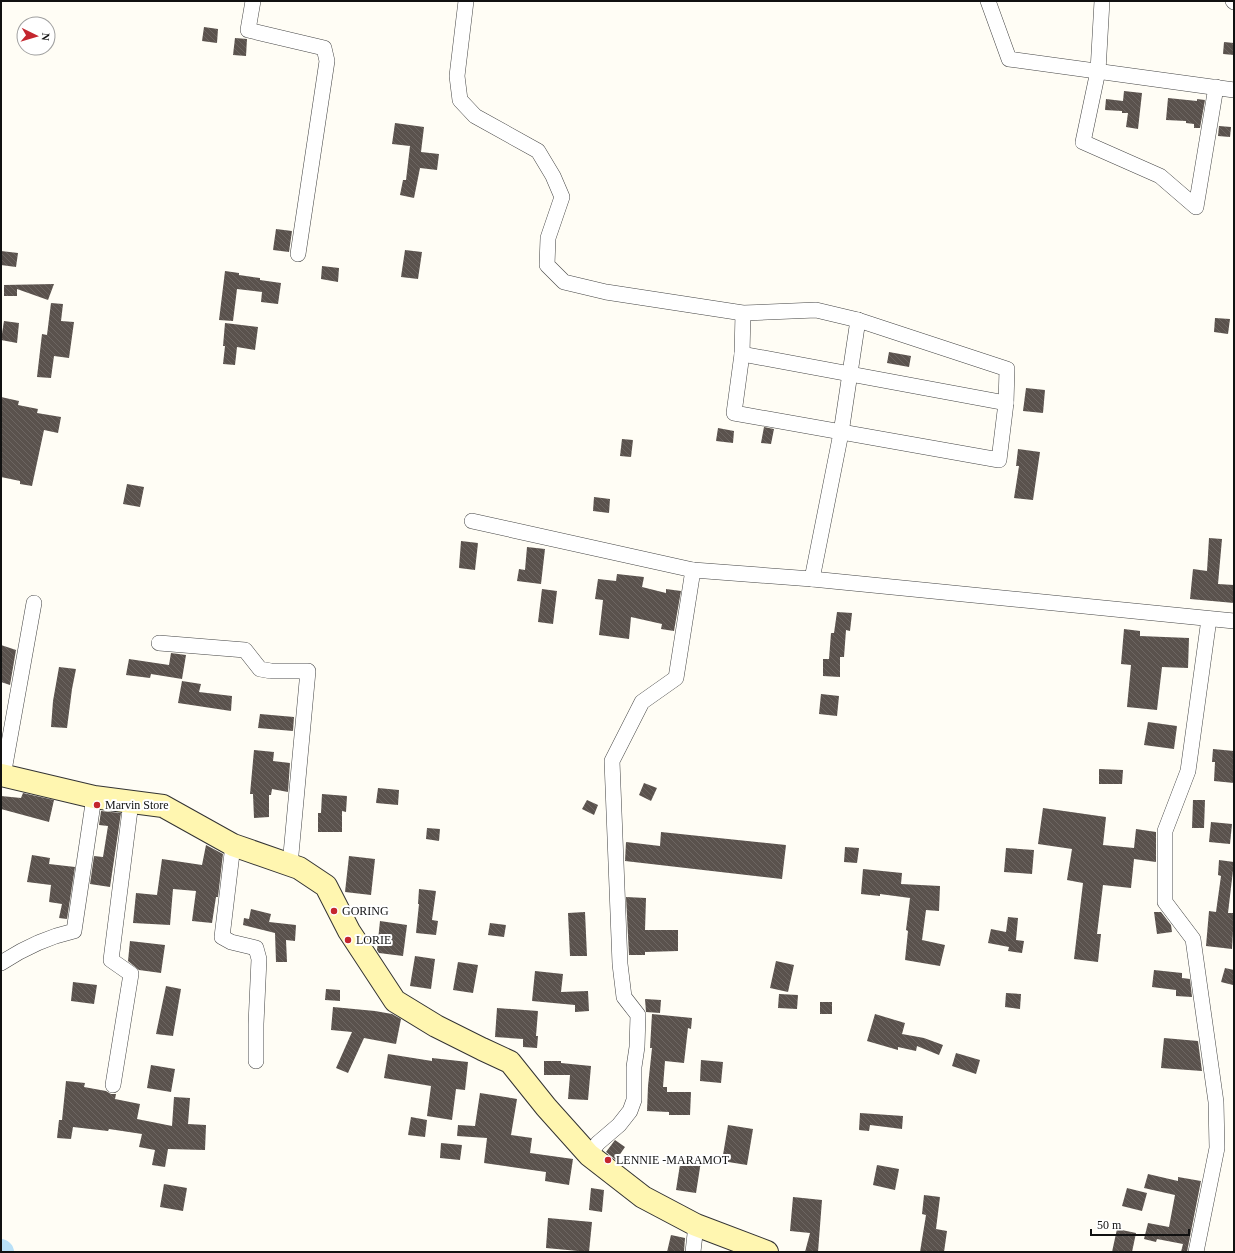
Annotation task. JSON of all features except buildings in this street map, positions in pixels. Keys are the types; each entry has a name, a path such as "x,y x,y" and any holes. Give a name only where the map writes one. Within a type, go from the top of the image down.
{"street":[{"path":"253,1 248,30 324,48 327,60 298,254"},
{"path":"466,1 457,76 460,100 475,116 538,151 553,176 562,197 548,238 547,265 564,282 606,292 743,313 816,310 858,320 1007,369 1006,403 999,460 734,413 742,354 743,313"},
{"path":"988,1 1009,59 1234,90"},
{"path":"1102,1 1098,71 1083,142 1160,176 1196,207 1216,87"},
{"path":"812,579 842,433 858,320"},
{"path":"742,354 1006,403"},
{"path":"472,521 693,570 812,579 1234,621"},
{"path":"589,1155 598,1143 619,1125 630,1111 634,1100 634,1067 637,1048 638,1015 624,997 620,964 612,761 642,702 676,678 693,570"},
{"path":"34,603 2,775 94,797 163,806 233,845 299,868 326,886 349,931 395,1000 436,1026 482,1050 510,1062 546,1107 589,1155 643,1197 696,1225 767,1252"},
{"path":"1196,1252 1217,1148 1216,1102 1193,939 1165,902 1165,831 1188,771 1209,619"},
{"path":"159,643 245,650 260,669 271,671 308,670 290,865"},
{"path":"1,963 21,950 58,934 74,930 94,797"},
{"path":"113,1085 130,974 111,960 130,802"},
{"path":"233,845 222,937 231,942 256,948 259,959 256,1061"},
{"path":"693,1252 696,1225"}],"place":[{"name":"Marvin Store","path":"97,805"},
{"name":"GORING","path":"334,911"},
{"name":"LORIE","path":"348,940"},
{"name":"LENNIE -MARAMOT","path":"608,1160"}]}
